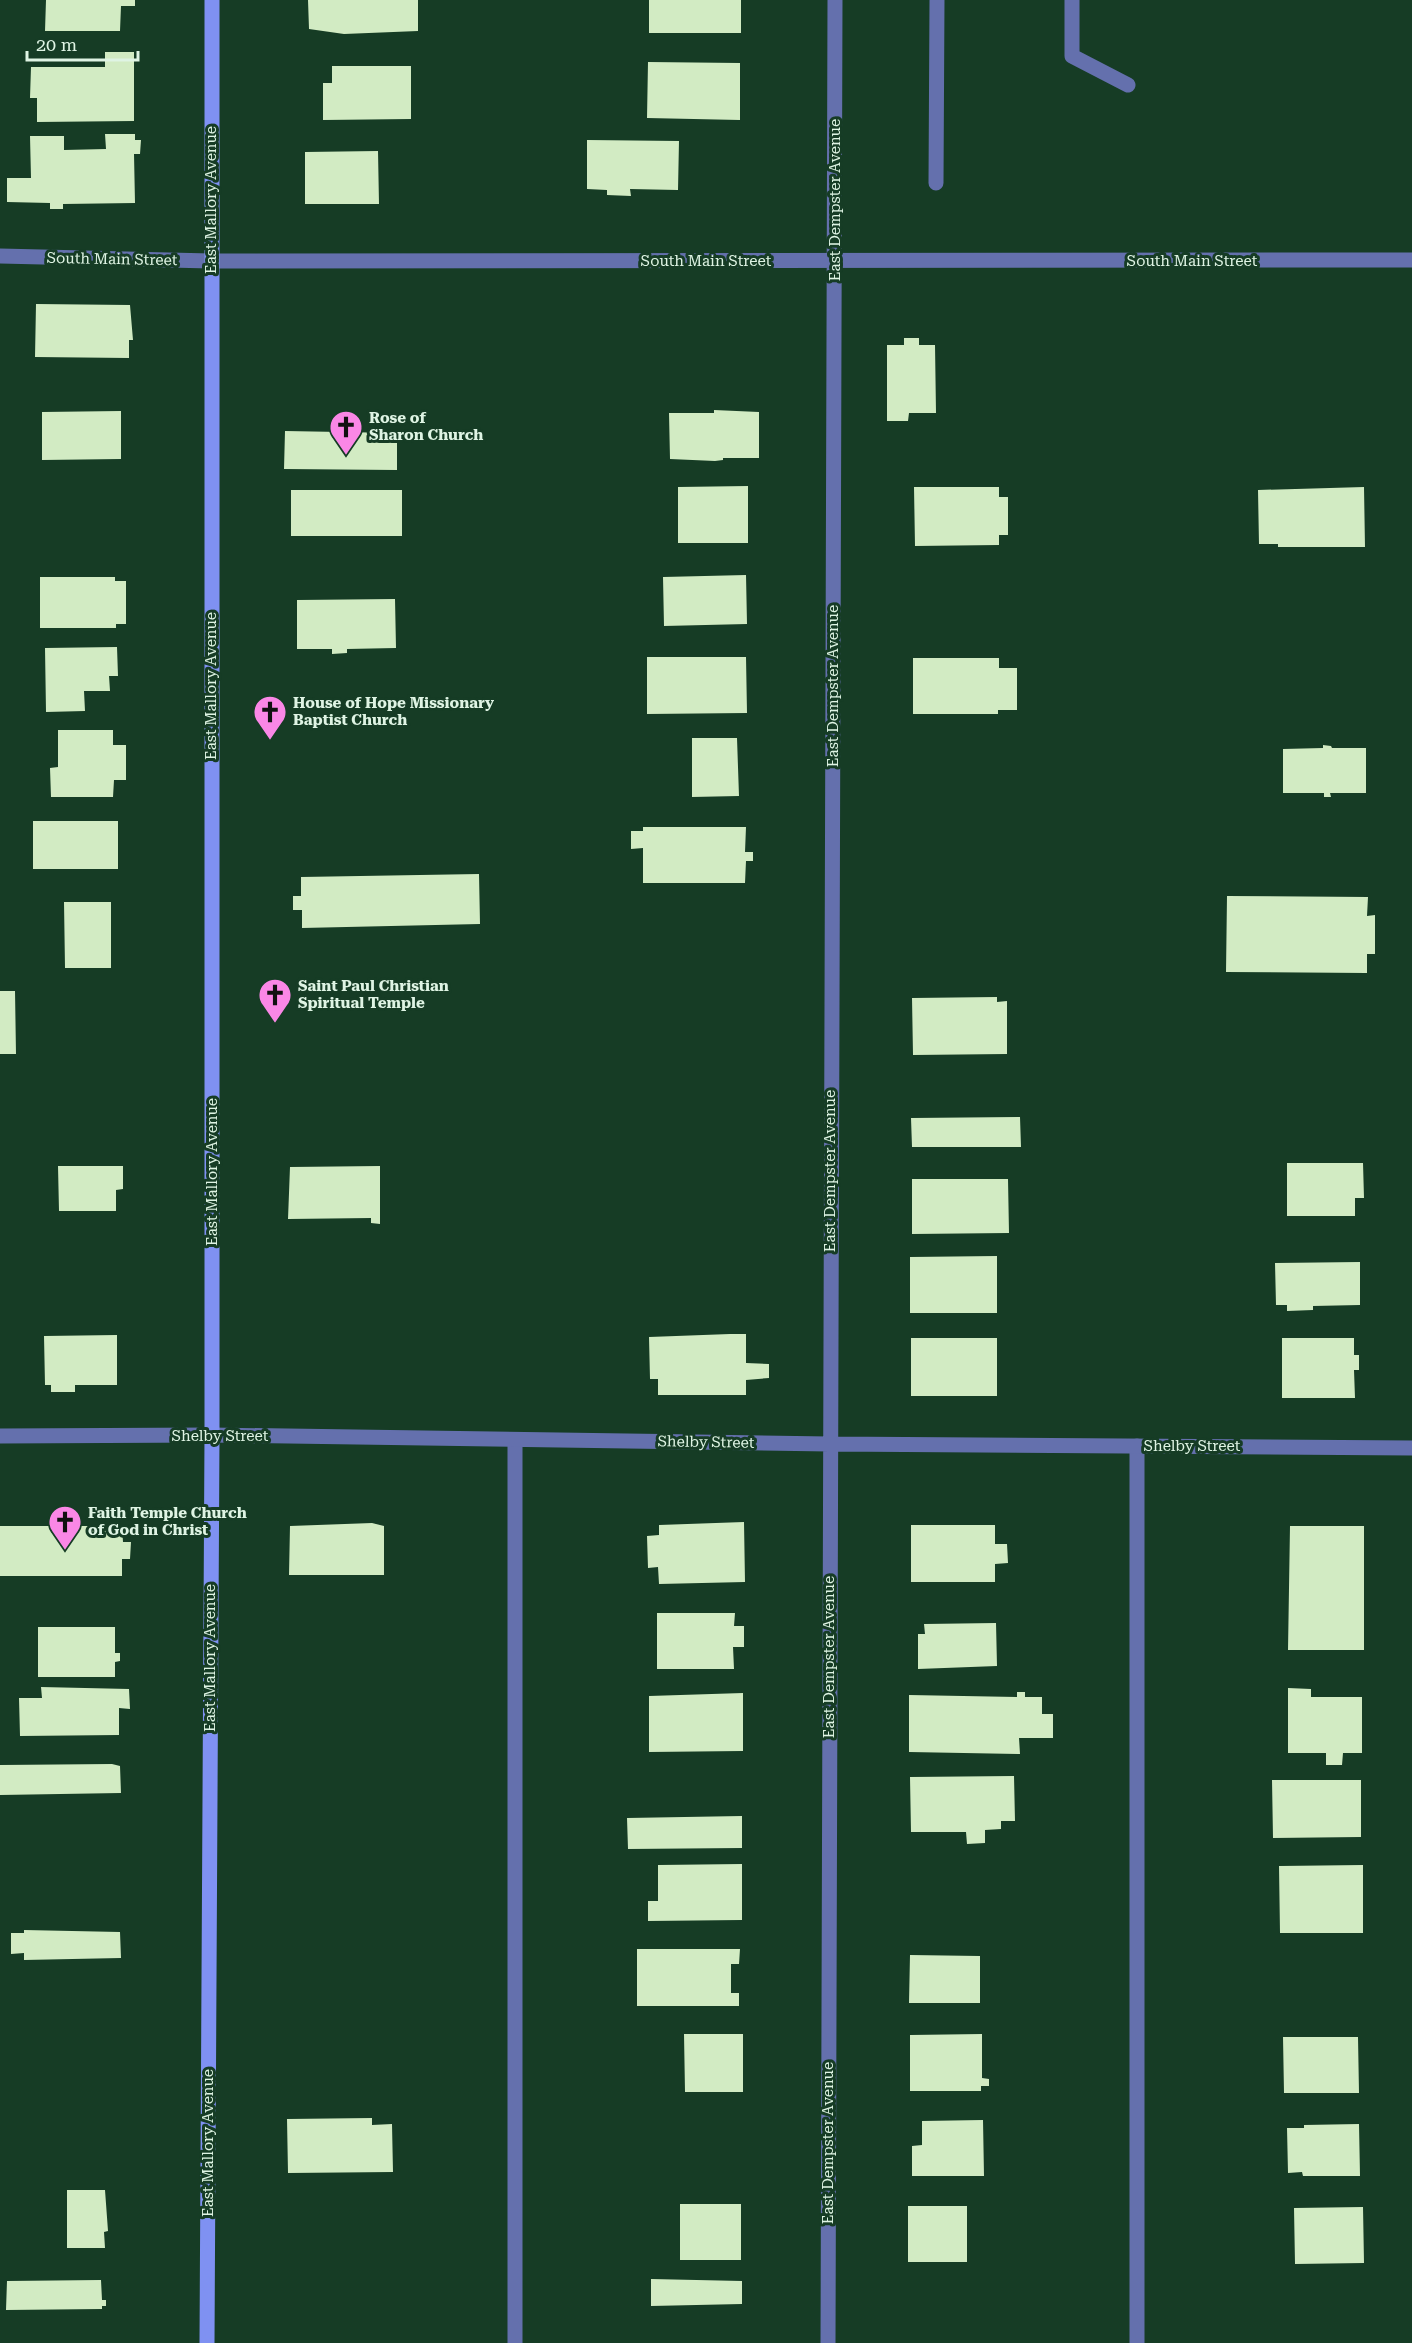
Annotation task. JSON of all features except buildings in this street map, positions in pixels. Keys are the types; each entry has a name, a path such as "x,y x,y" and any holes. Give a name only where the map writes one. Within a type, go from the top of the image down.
{"main road":[{"name":"East Mallory Avenue","path":"207,2343 212,1435 212,0"}],"street":[{"name":"East Dempster Avenue","path":"828,2343 835,0"},
{"path":"936,183 937,0"},
{"path":"1072,0 1072,56 1128,85"},
{"name":"South Main Street","path":"0,256 211,261 1412,260"},
{"name":"Shelby Street","path":"0,1436 212,1435 829,1444 1412,1448"},
{"path":"515,1440 515,2343"},
{"path":"1137,1446 1137,2343"}],"place":[{"name":"Rose of Sharon Church","path":"346,456"},
{"name":"House of Hope Missionary Baptist Church","path":"270,741"},
{"name":"Saint Paul Christian Spiritual Temple","path":"275,1024"},
{"name":"Faith Temple Church of God in Christ","path":"65,1551"}]}
